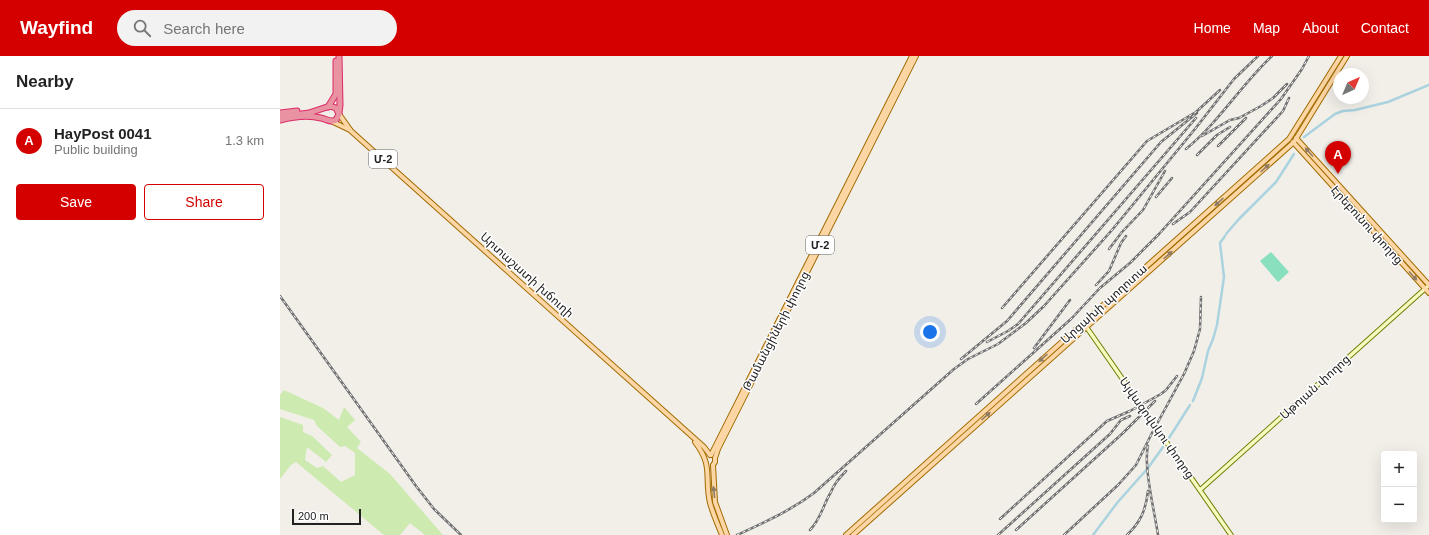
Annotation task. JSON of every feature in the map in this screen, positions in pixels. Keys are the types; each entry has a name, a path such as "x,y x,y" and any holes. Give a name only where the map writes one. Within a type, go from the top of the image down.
{"highway":[{"path":"336,56 336,94 334,100 324,114 329,121 336,120 339,113 339,56"},
{"name":"Արտաշատի խճուղի","path":"327,108 335,107 339,113"},
{"path":"280,117 318,111 327,108"},
{"path":"280,113 318,111"},
{"path":"280,123 312,117"},
{"name":"Արտաշատի խճուղի","path":"280,120 312,117 329,121"}],"main road":[{"name":"Թամանցիների փողոց","path":"712,456 912,56"},
{"name":"Թամանցիների փողոց","path":"712,456 916,56"},
{"name":"Արցախի պողոտա","path":"1334,68 1341,56"},
{"name":"Արցախի պողոտա","path":"1340,68 1347,56"},
{"name":"Արցախի պողոտա","path":"846,535 1289,139 1333,70"},
{"name":"Արցախի պողոտա","path":"853,535 1294,142 1333,79"},
{"name":"Արտաշատի խճուղի","path":"339,113 351,131 704,447 712,456"},
{"name":"Արտաշատի խճուղի","path":"329,121 351,131"},
{"name":"Էրեբունու փողոց","path":"1293,134 1429,285"},
{"name":"Էրեբունու փողոց","path":"1289,139 1294,142 1429,293"},
{"name":"Աթոյան փողոց","path":"1200,490 1429,285"},
{"name":"Այվազովսկու փողոց","path":"1083,323 1231,535"},
{"name":"Արտաշատի խճուղի","path":"690,435 706,459"},
{"name":"Թամանցիների փողոց","path":"706,459 707,456 712,456"},
{"name":"Թամանցիների փողոց","path":"712,456 715,462 713,464"},
{"name":"Մ-2","path":"706,459 707,464"},
{"path":"707,464 713,464 715,502 724,534 710,503 707,464"}],"green space":[{"path":"1271,252 1289,272 1278,282 1260,261"},
{"path":"284,390 323,408 339,420 344,407 355,420 347,427 361,442 357,448 390,474 443,535 425,535 410,523 400,535 384,535 296,462 291,465 280,479 280,417 303,425 303,432 312,436 332,455 326,462 307,447 305,460 317,468 323,466 341,482 355,475 355,453 345,446 340,447 317,426 314,420 280,409 280,395"}],"waterway":[{"path":"1304,137 1335,114 1388,102 1429,85"},
{"path":"1226,234 1276,182 1294,154"},
{"path":"1193,401 1202,378 1208,351 1217,325 1224,277 1220,243 1225,236"},
{"path":"1169,438 1190,405"},
{"path":"1093,535 1117,503 1148,468 1163,447"}],"railway":[{"path":"737,535 786,511 814,493 954,369 968,359 998,344 1026,323 1044,306 1112,230 1234,79 1258,56"},
{"path":"1186,149 1209,127 1272,56"},
{"path":"976,404 1071,319 1100,288 1130,263 1159,234 1281,99 1302,69 1309,56"},
{"path":"1202,136 1230,120 1239,118 1261,106 1273,98 1287,84"},
{"path":"1002,308 1147,141 1196,112 1220,90"},
{"path":"1173,224 1190,212 1283,111 1289,98"},
{"path":"961,359 1007,321 1161,142 1197,113"},
{"path":"987,342 1018,324 1196,118"},
{"path":"1218,146 1246,118"},
{"path":"1197,155 1217,135 1230,127"},
{"path":"1109,249 1122,232 1143,210 1165,171"},
{"path":"1156,197 1172,178"},
{"path":"1096,285 1109,271 1121,243 1126,236"},
{"path":"280,296 416,486 434,509 461,535"},
{"path":"1064,535 1118,485 1136,465 1184,374 1194,351 1200,329 1201,297"},
{"path":"1034,348 1070,300"},
{"path":"1000,519 1107,421 1130,411 1161,394 1177,376"},
{"path":"1016,530 1123,433 1155,401"},
{"path":"998,535 1110,434 1121,420 1130,416"},
{"path":"1148,446 1148,477 1158,535"},
{"path":"810,530 819,517 834,486 846,471"},
{"path":"1127,535 1142,515 1146,504 1148,491"}],"place":[{"name":"HayPost 0041","path":"1338,174"}]}
